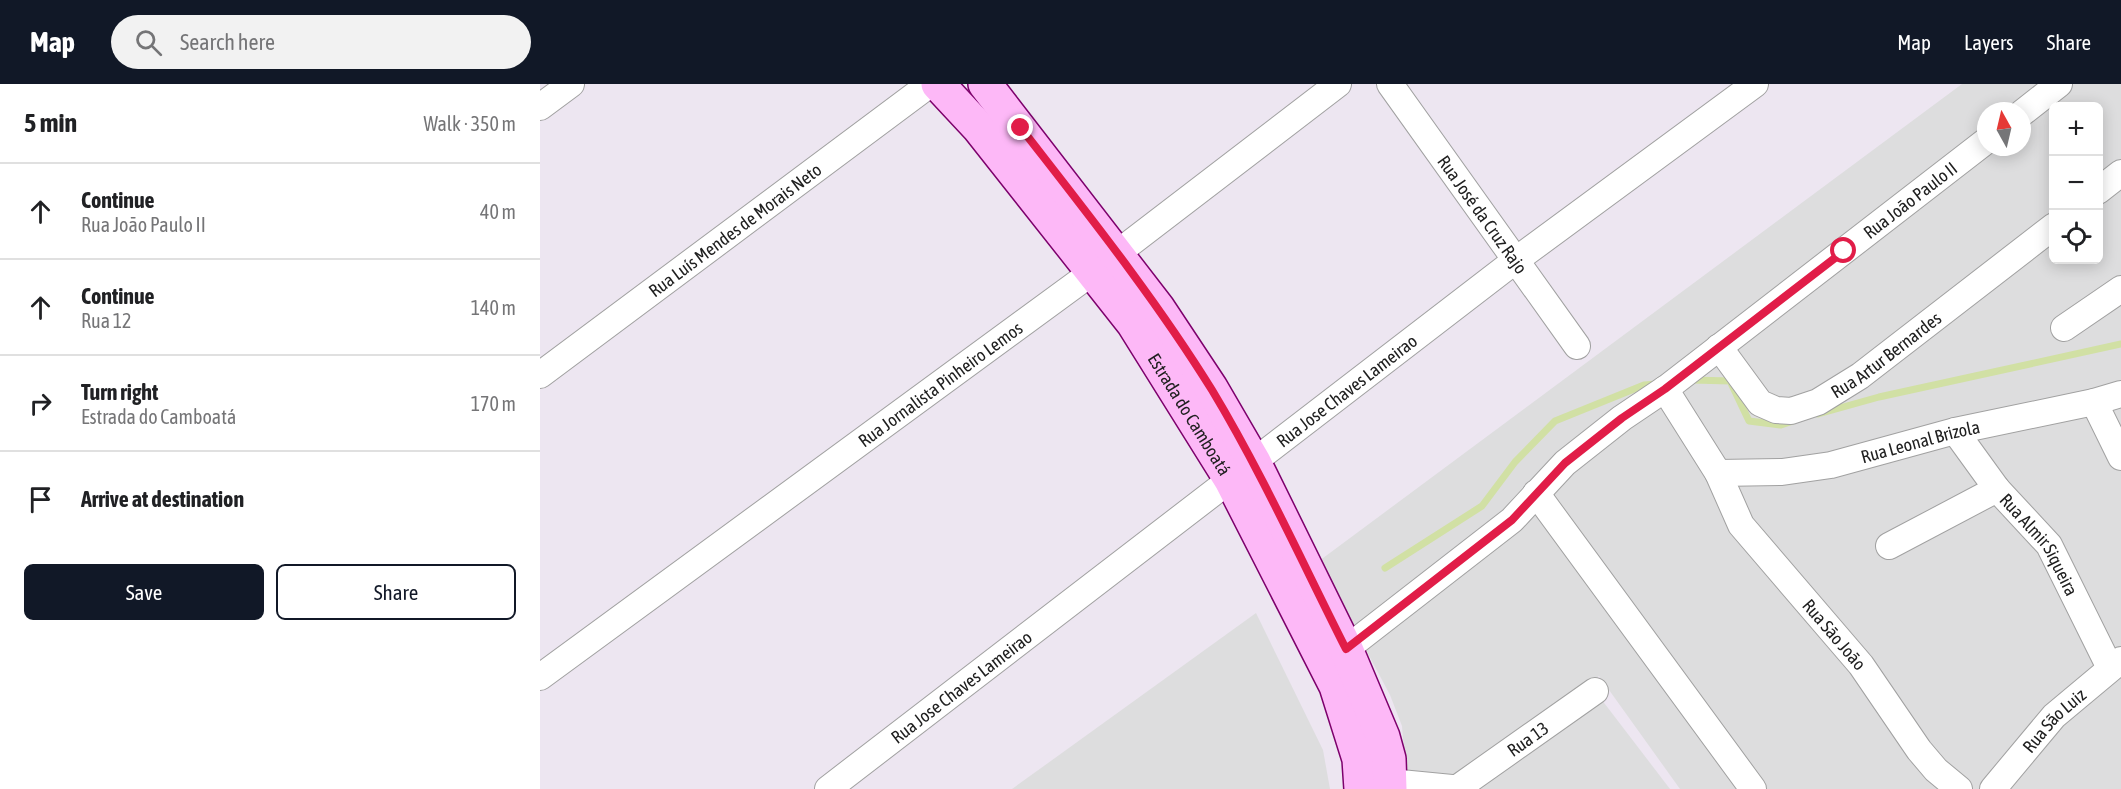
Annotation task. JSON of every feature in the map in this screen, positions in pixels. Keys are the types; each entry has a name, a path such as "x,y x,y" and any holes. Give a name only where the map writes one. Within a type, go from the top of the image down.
{"main road":[{"name":"Estrada do Camboatá","path":"938,84 1105,262"},
{"name":"Estrada do Camboatá","path":"985,84 1105,262 1133,323 1243,471 1346,649 1383,737 1380,787"},
{"name":"Estrada do Camboatá","path":"1243,471 1336,686 1359,759 1380,787"}],"street":[{"path":"540,107 571,84"},
{"name":"Rua Luís Mendes de Morais Neto","path":"540,375 930,84"},
{"name":"Rua Jornalista Pinheiro Lemos","path":"540,677 1105,262 1338,84"},
{"name":"Rua José da Cruz Rajo","path":"1390,84 1577,346"},
{"name":"Rua Jose Chaves Lameirao","path":"828,789 1516,260 1755,84"},
{"path":"2031,106 2059,84"},
{"name":"Rua Joāo Paulo II","path":"1346,649 1512,520 1565,463 1977,148"},
{"path":"2103,187 2121,173"},
{"name":"Rua Artur Bernardes","path":"1719,347 1760,403 1776,410 1791,411 1818,402 1860,376 2049,229"},
{"path":"2064,328 2121,289"},
{"name":"Rua Sāo Joāo","path":"1671,384 1718,473 1741,525 1861,665 1919,750 1936,770 1959,789"},
{"name":"Rua Leonal Brizola","path":"1718,473 1782,472 1831,465 1955,431 2094,402 2121,394"},
{"path":"2094,402 2121,457"},
{"name":"Rua Almir Siqueira","path":"1955,431 1998,489 2049,545 2115,664"},
{"path":"1889,546 1998,489"},
{"path":"1536,493 1753,789"},
{"name":"Rua São Luiz","path":"1993,789 2054,716 2115,664"},
{"name":"Rua 13","path":"1461,788 1595,691"},
{"path":"1380,787 1461,788"}],"shaded area":[{"path":"1962,84 2121,84 2121,789 1680,789 1599,676 1477,769 1407,789 1402,726 1390,695 1356,631 1315,564"},
{"path":"1256,613 1323,750 1330,789 1012,789"},
{"path":"1595,691 1670,789 1475,789"}],"waterway":[{"path":"1818,414 1879,397 2121,344"},
{"path":"1692,380 1730,381 1749,421 1781,425 1793,421"},
{"path":"1385,568 1482,506 1515,462 1555,421 1644,385 1657,384"}],"route":[{"path":"1021,128 1158,308 1210,388 1254,462 1346,649 1512,520 1565,463 1844,251"}]}
